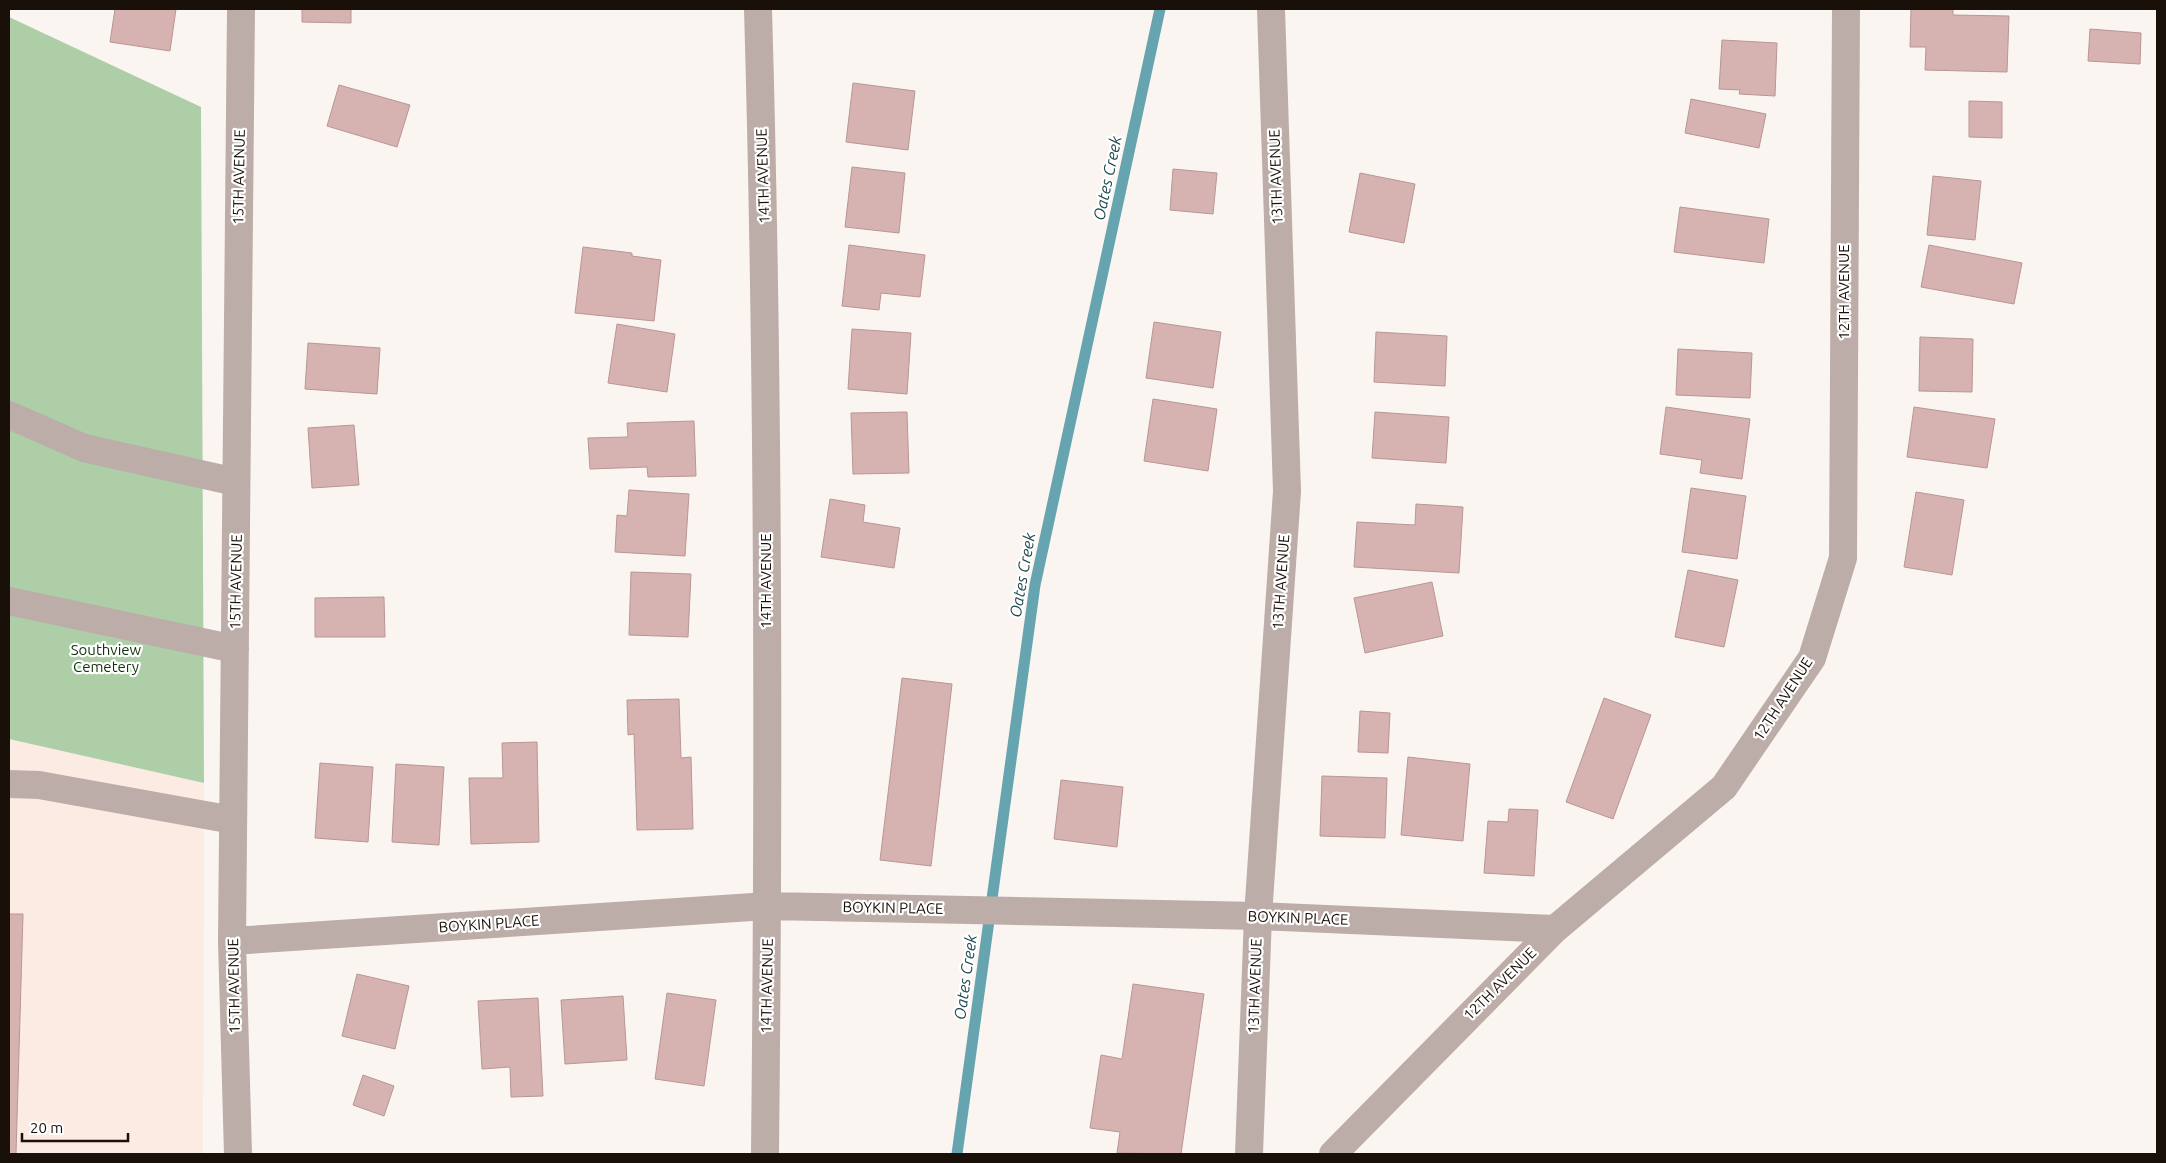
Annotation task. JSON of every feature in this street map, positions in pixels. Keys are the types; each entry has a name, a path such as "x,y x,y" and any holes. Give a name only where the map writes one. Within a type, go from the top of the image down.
{"street":[{"name":"15TH AVENUE","path":"238,1154 232,941 241,9"},
{"name":"14TH AVENUE","path":"758,9 765,258 768,906 765,1154"},
{"name":"13TH AVENUE","path":"1248,1154 1258,916 1287,491 1271,9"},
{"name":"12TH AVENUE","path":"1333,1154 1555,929 1724,787 1812,658 1843,558 1846,9"},
{"path":"9,415 84,448 236,482"},
{"path":"9,601 235,650"},
{"path":"9,784 39,785 233,820"},
{"name":"BOYKIN PLACE","path":"232,941 768,906 1258,916 1555,929"}],"shaded area":[{"path":"9,739 204,783 203,1154 9,1154"}],"green space":[{"name":"Southview Cemetery","path":"9,17 201,107 204,783 9,739"}],"building":[{"path":"115,9 176,9 170,51 110,42"},
{"path":"302,9 351,9 351,23 302,22"},
{"path":"1911,9 1953,9 1953,15 2009,16 2007,72 1925,70 1926,47 1910,47"},
{"path":"2090,29 2141,33 2140,64 2088,61"},
{"path":"1722,40 1777,43 1775,96 1739,94 1740,90 1719,89"},
{"path":"853,83 915,91 908,150 846,142"},
{"path":"339,85 410,105 397,147 327,126"},
{"path":"1691,99 1766,114 1759,148 1685,133"},
{"path":"1969,101 2002,102 2002,138 1969,137"},
{"path":"852,167 905,173 899,233 845,227"},
{"path":"1173,169 1217,173 1213,214 1170,210"},
{"path":"1360,173 1415,184 1404,243 1349,232"},
{"path":"1933,176 1981,181 1975,240 1927,235"},
{"path":"1680,207 1769,219 1764,263 1674,252"},
{"path":"849,245 925,255 920,297 881,293 879,310 842,306"},
{"path":"1929,245 2022,263 2014,304 1921,287"},
{"path":"583,247 632,253 632,256 661,260 654,321 575,313"},
{"path":"1154,322 1221,332 1213,388 1146,378"},
{"path":"617,324 675,334 667,392 608,383"},
{"path":"852,329 911,333 907,394 848,389"},
{"path":"1376,332 1447,336 1445,386 1374,382"},
{"path":"1920,337 1973,339 1972,392 1919,391"},
{"path":"308,343 380,348 377,394 305,389"},
{"path":"1678,349 1752,353 1750,398 1676,395"},
{"path":"1153,399 1217,409 1208,471 1144,461"},
{"path":"1666,407 1750,419 1742,479 1700,473 1702,460 1660,454"},
{"path":"1914,407 1995,419 1987,468 1907,457"},
{"path":"907,412 909,473 853,474 851,413"},
{"path":"1375,412 1449,417 1446,463 1372,458"},
{"path":"694,421 696,476 648,477 647,467 590,469 588,438 628,437 627,423"},
{"path":"354,425 359,485 312,488 308,428"},
{"path":"1691,488 1746,496 1737,559 1682,552"},
{"path":"629,490 689,494 685,556 615,552 617,515 627,516"},
{"path":"1916,492 1964,500 1952,575 1904,567"},
{"path":"830,499 865,505 863,522 900,528 894,568 821,557"},
{"path":"1416,504 1463,507 1459,573 1354,567 1357,522 1415,525"},
{"path":"1688,570 1738,580 1724,647 1675,637"},
{"path":"631,572 691,574 688,637 629,635"},
{"path":"1432,582 1443,636 1365,653 1354,598"},
{"path":"384,597 385,637 315,637 315,598"},
{"path":"902,678 952,684 931,866 880,860"},
{"path":"1604,698 1651,715 1613,819 1566,802"},
{"path":"679,699 681,758 691,757 693,829 637,830 634,734 628,735 627,700"},
{"path":"1360,711 1390,713 1388,753 1358,752"},
{"path":"537,742 539,842 471,844 469,778 503,778 502,743"},
{"path":"1408,757 1470,764 1463,841 1401,835"},
{"path":"320,763 373,767 368,842 315,838"},
{"path":"396,764 444,767 439,845 392,842"},
{"path":"1322,776 1387,778 1385,838 1320,836"},
{"path":"1061,780 1123,787 1117,847 1054,839"},
{"path":"1509,809 1538,810 1534,876 1484,873 1488,821 1508,822"},
{"path":"9,914 23,914 16,1154 9,1154"},
{"path":"357,974 409,986 395,1049 342,1036"},
{"path":"1133,984 1204,994 1181,1154 1117,1153 1120,1132 1090,1128 1101,1055 1122,1059"},
{"path":"667,993 716,1000 704,1086 655,1079"},
{"path":"623,996 627,1060 565,1064 561,1000"},
{"path":"538,998 543,1096 511,1097 510,1067 482,1069 478,1001"},
{"path":"363,1075 394,1086 384,1116 353,1105"}],"waterway":[{"name":"Oates Creek","path":"957,1154 1035,585 1160,9"}]}
